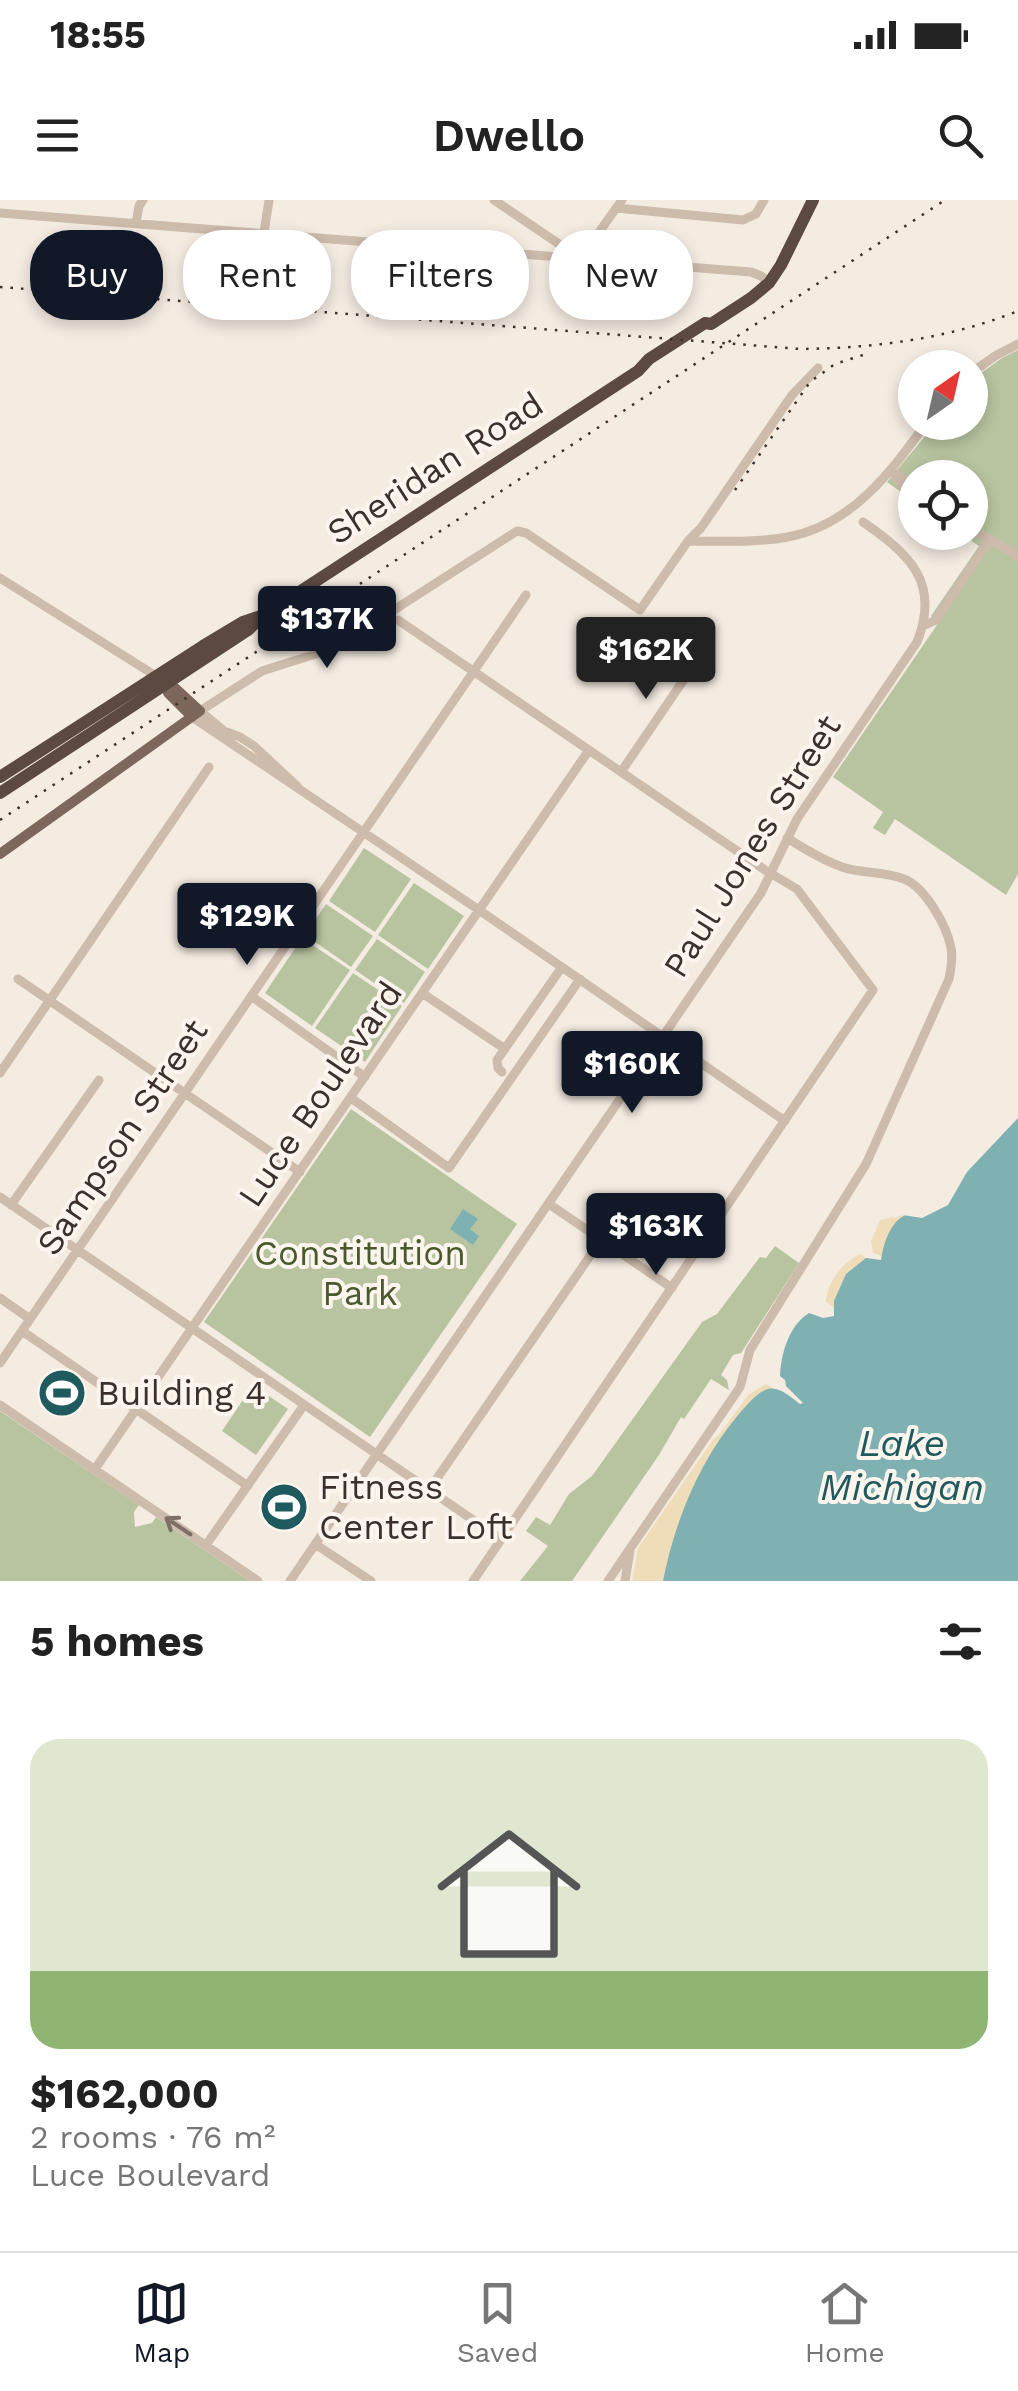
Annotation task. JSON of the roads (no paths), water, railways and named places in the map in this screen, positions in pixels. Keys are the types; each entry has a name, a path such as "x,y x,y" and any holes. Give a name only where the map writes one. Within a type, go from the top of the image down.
{"highway":[{"name":"Sheridan Road","path":"161,680 243,622 264,615 638,371 691,332 711,324 756,294 769,282 813,200"},
{"path":"0,777 161,680"},
{"path":"0,793 161,680"},
{"path":"0,768 14,759 32,756"}],"main road":[{"path":"0,854 196,714 176,688 161,680"}],"street":[{"path":"264,230 269,200"},
{"path":"601,230 619,204 744,220 756,214 764,200"},
{"path":"136,222 137,202"},
{"path":"500,202 549,237"},
{"path":"0,213 23,209 229,230"},
{"path":"331,238 549,256"},
{"path":"693,267 751,272 769,282"},
{"path":"988,360 1018,344"},
{"path":"785,1121 196,714 262,672 344,642 516,530 640,610 792,395 818,368"},
{"path":"688,541 767,540 813,530 842,516 891,470 914,440"},
{"path":"891,470 898,475"},
{"path":"891,470 898,480"},
{"path":"863,522 894,544 915,567 925,599 923,626"},
{"path":"990,540 1018,558"},
{"name":"Paul Jones Street","path":"290,1581 761,893 797,819 914,648 923,626 936,620 990,540"},
{"path":"0,578 161,680"},
{"name":"Sampson Street","path":"0,1363 526,595"},
{"path":"398,620 797,889 873,990 472,1581"},
{"path":"621,772 702,653"},
{"name":"Luce Boulevard","path":"96,1469 588,750"},
{"path":"0,1072 209,767"},
{"path":"608,1581 740,1387 750,1350 866,1164 951,971 952,950 947,932 915,885 902,878 858,872 828,862 787,838"},
{"path":"502,1072 497,1063 505,1049 562,967"},
{"path":"18,979 300,1172"},
{"path":"350,1098 449,1168 580,979"},
{"path":"422,993 505,1049"},
{"path":"251,996 365,1077"},
{"path":"11,1205 99,1080"},
{"path":"0,1198 501,1539"},
{"path":"549,1204 672,1288"},
{"path":"429,1490 602,1240"},
{"path":"0,1298 30,1319"},
{"path":"22,1331 248,1486"},
{"path":"0,1405 258,1581"},
{"path":"206,1545 304,1405"},
{"path":"315,1544 370,1581"},
{"path":"625,1581 630,1548"},
{"path":"350,1581 356,1572"}],"water":[{"name":"Lake Michigan","path":"1018,1113 1018,1581 663,1581 690,1493 712,1451 739,1414 756,1396 772,1388 803,1403 780,1376 784,1350 796,1325 809,1313 823,1318 834,1316 834,1301 846,1274 866,1258 881,1260 887,1236 897,1221 933,1209"},
{"path":"463,1209 478,1219 470,1229 479,1236 473,1245 450,1229"}],"railway":[{"path":"0,820 945,200"},
{"path":"0,287 800,349 911,340 965,329 1018,311"},
{"path":"735,490 810,382 835,364 863,355"}],"place":[{"name":"Building 4","path":"62,1393"},
{"name":"Fitness Center Loft","path":"284,1507"}],"park label":[{"name":"Constitution Park","path":"360,1273"}]}
